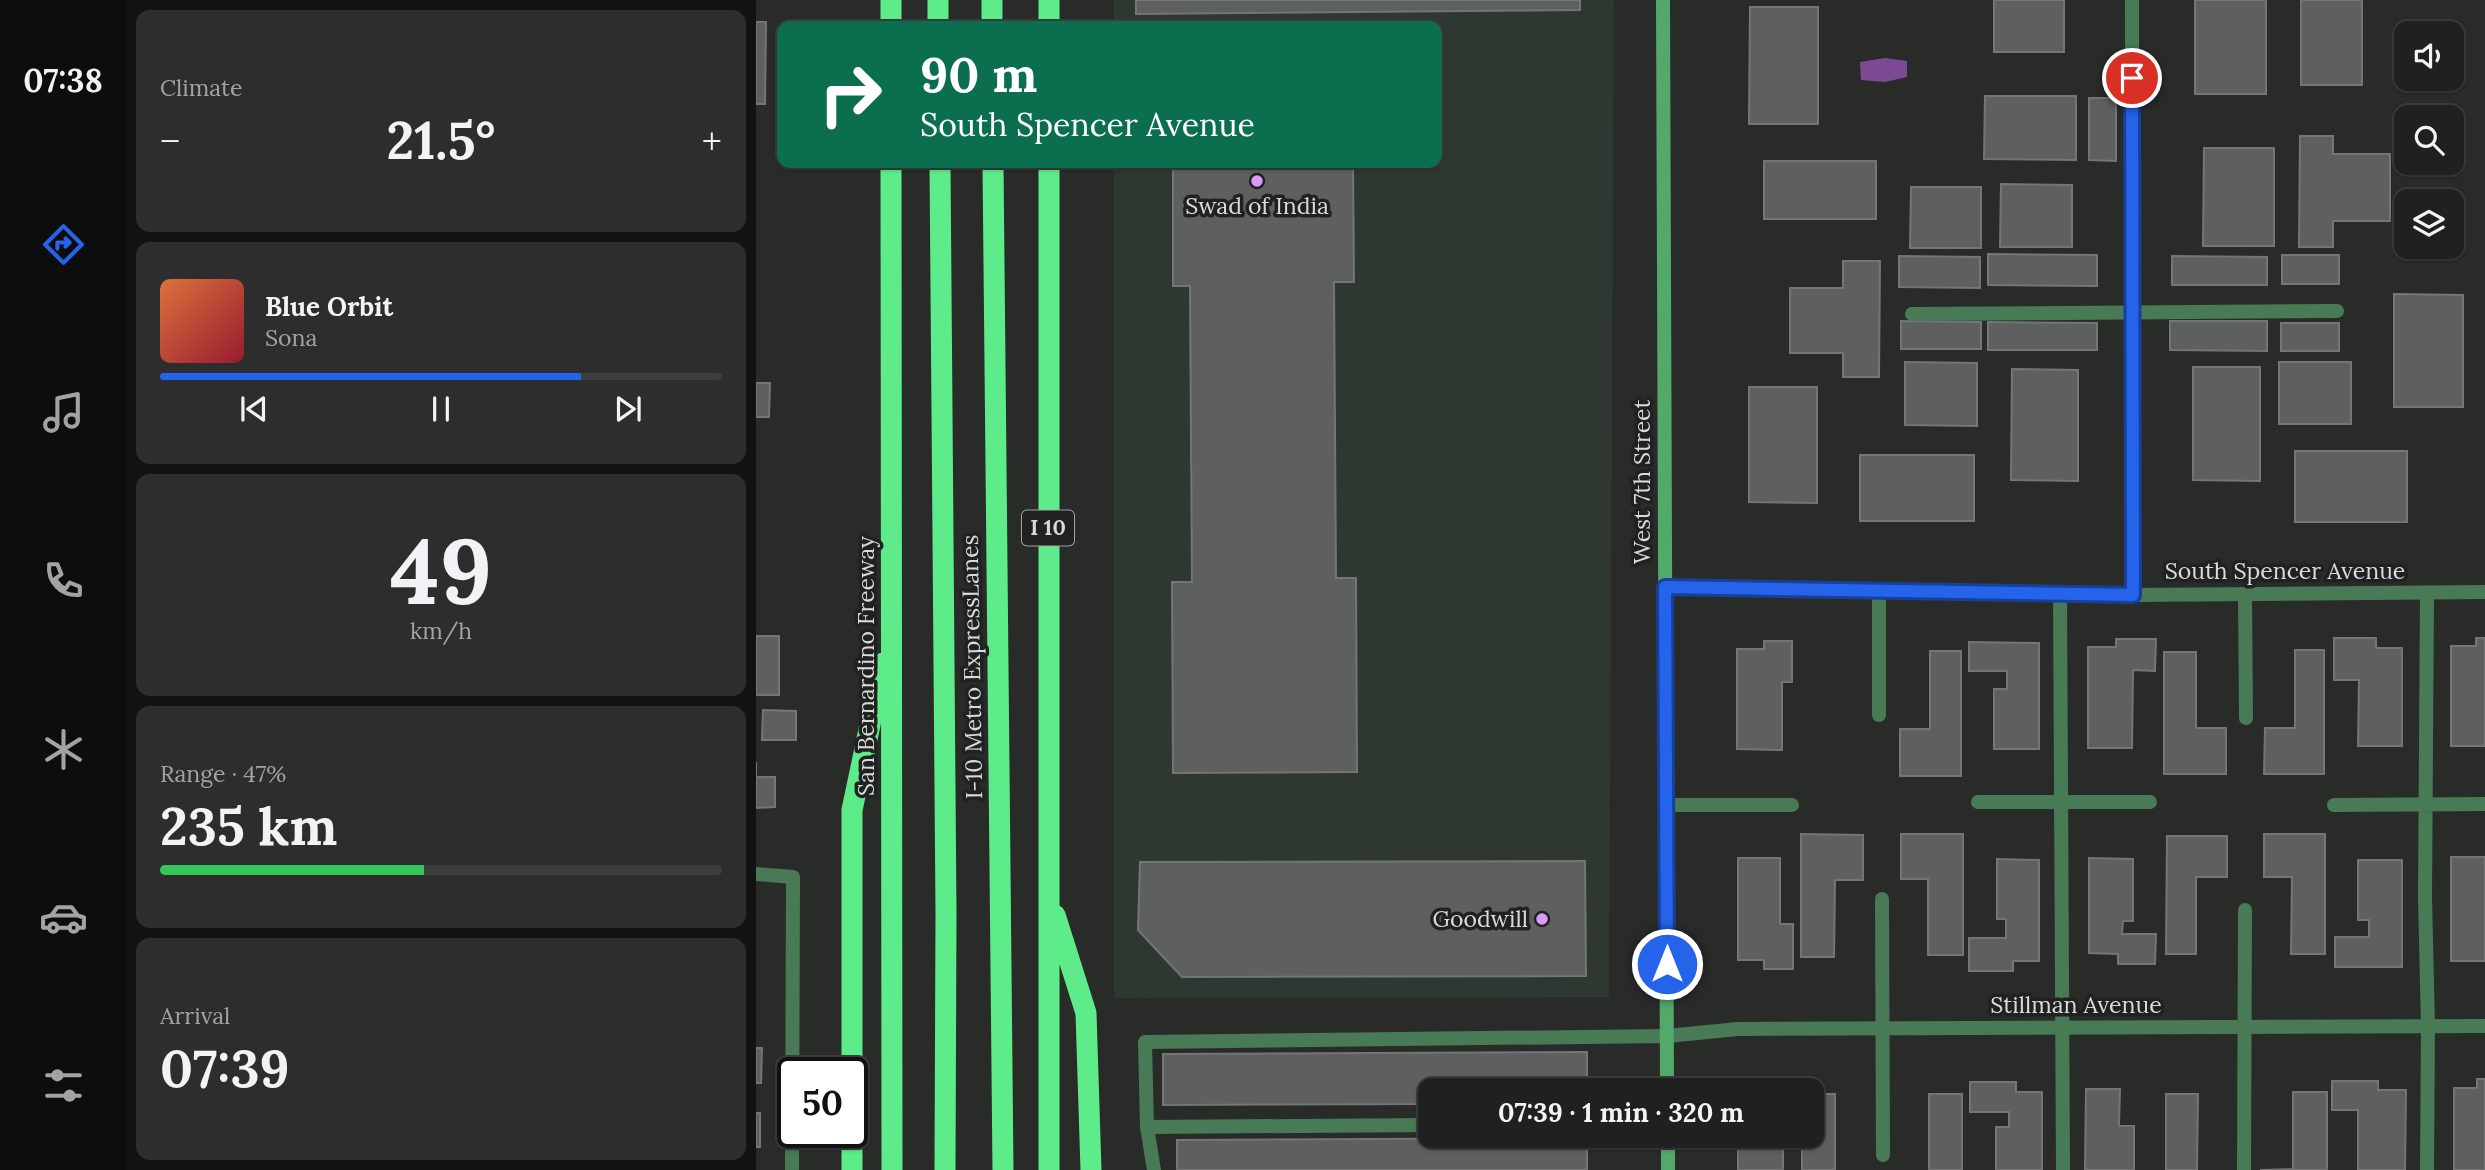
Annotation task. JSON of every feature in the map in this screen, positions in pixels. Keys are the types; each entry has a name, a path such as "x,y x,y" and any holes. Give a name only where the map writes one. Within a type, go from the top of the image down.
{"highway":[{"path":"891,0 891,21"},
{"path":"938,0 938,21"},
{"path":"992,0 992,21"},
{"path":"1049,0 1049,21"},
{"name":"San Bernardino Freeway","path":"891,168 892,1170"},
{"name":"I-10 Metro ExpressLanes","path":"940,168 946,914 944,1163"},
{"name":"I-10 Metro ExpressLanes","path":"993,168 1003,1170"},
{"name":"I 10","path":"1049,168 1049,1170"},
{"path":"852,1057 852,810 892,620"},
{"path":"1048,893 1086,1013 1091,1170"},
{"path":"852,1148 852,1170"}],"main road":[{"name":"West 7th Street","path":"1663,0 1667,1078"},
{"path":"1668,1148 1668,1170"}],"street":[{"path":"2132,0 2133,595"},
{"path":"1912,314 2337,311"},
{"name":"South Spencer Avenue","path":"1665,587 2133,595 2485,592"},
{"path":"1879,591 1879,715"},
{"path":"2427,593 2427,1170"},
{"path":"2060,594 2063,1170"},
{"path":"2245,594 2246,718"},
{"path":"1978,802 2150,802"},
{"path":"2334,805 2485,804"},
{"path":"1666,805 1792,805"},
{"path":"756,874 793,877 792,1170"},
{"path":"1882,899 1883,1155"},
{"path":"2244,1169 2245,910"},
{"name":"Stillman Avenue","path":"1147,1127 1145,1042 1667,1036 1738,1029 2485,1026"},
{"path":"1154,1170 1147,1127 1418,1125"}],"shaded area":[{"path":"1114,0 1614,0 1609,997 1114,998 1114,168 1442,168 1442,21 1114,21"},
{"path":"1885,58 1907,61 1907,77 1885,82 1861,80 1860,62"}],"building":[{"path":"1136,0 1580,0 1580,10 1136,14"},
{"path":"1994,0 2064,0 2064,52 1994,52"},
{"path":"2195,0 2266,0 2266,94 2195,94"},
{"path":"2301,0 2362,0 2362,85 2301,85"},
{"path":"1750,7 1818,7 1818,124 1749,124"},
{"path":"756,22 766,22 765,104 756,104"},
{"path":"1985,96 2076,96 2076,160 1984,159"},
{"path":"2089,98 2116,98 2116,161 2089,160"},
{"path":"2300,136 2333,136 2333,154 2390,154 2390,221 2333,221 2333,247 2299,247"},
{"path":"2204,148 2274,148 2274,246 2203,246"},
{"path":"1764,161 1876,161 1876,219 1764,219"},
{"path":"1173,168 1353,168 1354,282 1334,282 1336,578 1356,578 1357,772 1173,773 1172,582 1192,582 1190,286 1173,286"},
{"path":"2001,184 2072,185 2072,247 2000,247"},
{"path":"1911,187 1981,187 1981,248 1910,248"},
{"path":"1988,254 2097,255 2097,286 1988,285"},
{"path":"2282,255 2339,255 2339,284 2282,284"},
{"path":"1899,256 1980,257 1980,288 1899,287"},
{"path":"2172,256 2267,257 2267,285 2172,285"},
{"path":"1843,261 1880,261 1879,377 1843,377 1843,353 1790,353 1790,288 1843,288"},
{"path":"2394,294 2463,295 2463,407 2394,407"},
{"path":"1901,321 1981,322 1981,349 1901,349"},
{"path":"2170,321 2267,321 2267,351 2170,350"},
{"path":"1988,322 2097,323 2097,350 1988,350"},
{"path":"2281,323 2339,323 2339,351 2281,351"},
{"path":"1905,362 1977,363 1977,426 1905,425"},
{"path":"2279,362 2351,362 2351,424 2279,424"},
{"path":"2193,367 2260,367 2260,481 2193,480"},
{"path":"2012,369 2078,370 2078,481 2011,480"},
{"path":"756,383 770,383 769,417 756,417"},
{"path":"1749,387 1817,387 1817,503 1749,502"},
{"path":"2295,451 2407,451 2407,522 2295,522"},
{"path":"1860,455 1974,455 1974,521 1860,521"},
{"path":"756,636 779,636 779,695 756,695"},
{"path":"2334,638 2376,638 2376,648 2402,648 2402,746 2358,746 2359,680 2334,680"},
{"path":"2476,638 2485,638 2485,746 2451,746 2451,646 2476,646"},
{"path":"2116,639 2156,639 2155,671 2133,670 2132,748 2088,748 2088,647 2116,647"},
{"path":"1764,641 1792,641 1792,682 1782,682 1782,750 1737,749 1737,649 1764,649"},
{"path":"1969,642 2039,643 2039,749 1994,749 1994,689 2007,689 2007,671 1969,671"},
{"path":"2295,650 2324,650 2324,774 2264,774 2265,728 2295,728"},
{"path":"1930,651 1961,651 1961,776 1900,776 1900,729 1930,729"},
{"path":"2164,652 2196,652 2196,728 2226,728 2226,774 2164,774"},
{"path":"763,710 796,711 796,740 762,740"},
{"path":"756,777 775,777 775,807 756,808"},
{"path":"1801,834 1863,835 1863,880 1835,880 1834,957 1801,957"},
{"path":"1901,834 1963,834 1963,955 1928,955 1928,879 1901,879"},
{"path":"2264,834 2325,834 2325,954 2291,954 2292,877 2264,877"},
{"path":"2167,836 2227,836 2227,877 2196,877 2196,954 2166,954"},
{"path":"2451,857 2485,857 2485,961 2451,961"},
{"path":"1738,858 1780,858 1780,924 1793,924 1793,969 1764,969 1764,960 1738,960"},
{"path":"2089,858 2133,859 2133,921 2123,921 2122,934 2156,934 2155,964 2118,964 2118,954 2089,953"},
{"path":"1997,859 2039,860 2039,961 2013,961 2013,971 1969,971 1969,938 2006,938 2006,919 1997,919"},
{"path":"2358,860 2402,860 2402,967 2335,967 2335,937 2369,937 2369,920 2358,920"},
{"path":"1585,861 1586,976 1182,977 1138,930 1140,862"},
{"path":"756,1048 762,1048 761,1083 756,1083"},
{"path":"1587,1052 1587,1078 1418,1078 1418,1104 1163,1105 1163,1054"},
{"path":"2477,1079 2485,1079 2485,1170 2454,1170 2454,1088 2477,1088"},
{"path":"2332,1081 2378,1081 2378,1090 2406,1090 2405,1170 2358,1170 2358,1110 2332,1110"},
{"path":"1970,1082 2016,1082 2016,1092 2042,1092 2042,1170 1996,1170 1996,1127 2009,1127 2009,1112 1970,1112"},
{"path":"2086,1089 2120,1089 2119,1126 2134,1126 2134,1170 2085,1170"},
{"path":"2293,1092 2327,1092 2327,1170 2260,1170 2293,1169"},
{"path":"1824,1094 1835,1094 1835,1170 1802,1170 1802,1148 1824,1148"},
{"path":"1929,1094 1962,1094 1962,1170 1929,1170"},
{"path":"2166,1094 2198,1094 2197,1170 2166,1170"},
{"path":"756,1113 760,1113 760,1147 756,1147"},
{"path":"1418,1139 1418,1148 1587,1148 1587,1170 1177,1170 1177,1140"},
{"path":"1738,1148 1783,1148 1783,1170 1738,1170"}],"place":[{"name":"Swad of India","path":"1257,181"},
{"name":"Goodwill","path":"1542,919"}],"route":[{"path":"1667,964 1665,587 2133,595 2132,78"}]}
